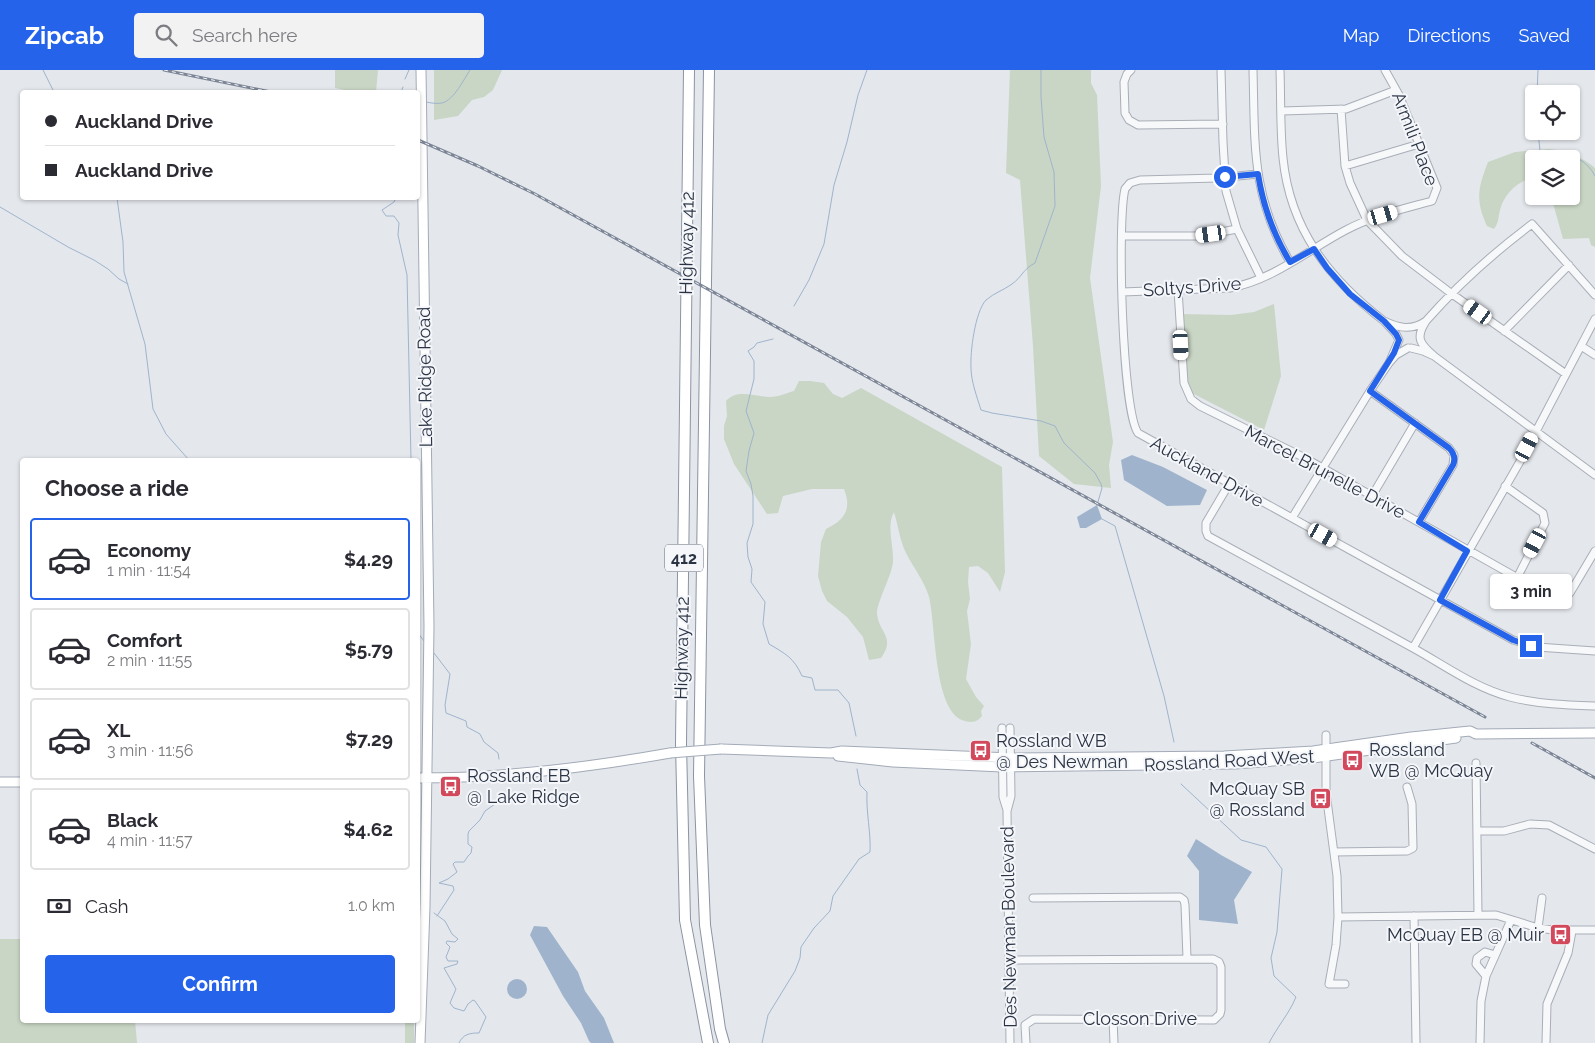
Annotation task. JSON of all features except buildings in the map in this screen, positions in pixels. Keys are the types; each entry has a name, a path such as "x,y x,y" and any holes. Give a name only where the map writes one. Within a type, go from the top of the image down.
{"highway":[{"name":"Highway 412","path":"689,70 681,744 685,920 708,1043"},
{"name":"Highway 412","path":"709,70 698,776 705,925 720,1029 724,1043"}],"main road":[{"name":"Lake Ridge Road","path":"420,1043 428,778 429,626 421,70"},
{"name":"Rossland Road West","path":"420,778 512,775 670,753 721,750 831,753 842,751 1006,763 1325,753 1430,735 1470,732 1476,734 1595,733"},
{"path":"0,782 20,782"}],"street":[{"path":"1131,70 1125,77 1124,82 1126,115 1132,123 1138,125 1223,124"},
{"path":"1221,70 1226,191 1237,228 1261,278"},
{"path":"1254,70 1254,146 1263,201 1272,228 1290,262"},
{"path":"1280,70 1283,157 1288,184 1292,202 1314,249 1327,268 1350,294 1384,321 1396,334 1402,346 1423,350 1434,356"},
{"name":"Armili Place","path":"1290,262 1345,230 1367,220 1432,201 1438,188 1396,90 1385,70"},
{"path":"1282,111 1346,109 1396,90"},
{"path":"1341,109 1345,166 1367,220 1402,256 1452,294 1566,374"},
{"path":"1345,166 1419,144"},
{"name":"Auckland Drive","path":"1258,174 1140,180 1130,183 1125,189 1122,236 1122,292 1126,365 1135,429 1144,437 1498,632 1523,643 1549,648 1595,651"},
{"path":"1292,518 1370,391 1396,355 1417,344 1426,321 1452,294 1516,236 1532,224 1595,295"},
{"path":"1122,236 1200,236 1237,228"},
{"name":"Soltys Drive","path":"1122,292 1230,288 1246,285 1290,262"},
{"path":"1504,331 1570,265"},
{"name":"Marcel Brunelle Drive","path":"1178,290 1183,378 1191,399 1200,406 1286,448 1467,551 1545,591 1570,593 1593,560 1595,551"},
{"path":"1413,648 1536,431 1595,319"},
{"path":"1384,321 1394,326 1408,328 1417,332 1424,348 1595,475"},
{"path":"1390,363 1400,333 1426,321"},
{"path":"1581,346 1595,355"},
{"path":"1370,391 1452,451 1455,458 1453,465 1419,522"},
{"path":"1372,496 1415,423"},
{"path":"1229,484 1206,523 1208,536 1489,690 1510,697 1538,702 1595,706"},
{"path":"1505,486 1543,513 1545,519 1542,529 1517,578"},
{"name":"Des Newman Boulevard","path":"1002,728 1011,796 1007,811 1010,1043"},
{"name":"Des Newman Boulevard","path":"1006,763 1010,728"},
{"path":"1326,735 1326,793 1337,876 1338,917 1336,945 1329,984 1345,984"},
{"path":"1476,763 1478,914"},
{"path":"1334,852 1407,851 1413,848 1412,804 1406,787"},
{"path":"1478,832 1504,831 1530,824 1549,825 1595,849"},
{"path":"1033,898 1180,897 1186,905 1187,958"},
{"path":"1538,928 1542,898"},
{"path":"1338,917 1478,914 1496,915 1538,928 1572,931 1595,930"},
{"path":"1414,916 1416,1043"},
{"path":"1480,1043 1481,1001 1486,976 1510,920"},
{"path":"1546,1043 1547,1004 1568,954 1572,931"},
{"path":"1486,976 1476,964 1477,958 1485,952 1495,955"},
{"name":"Closson Drive","path":"1008,960 1213,958 1219,962 1221,967 1221,1010 1216,1018 1034,1019 1025,1025 1026,1043"},
{"path":"1113,1020 1114,1043"}],"green space":[{"path":"335,70 378,70 376,90 344,90 335,88"},
{"path":"434,70 502,70 493,90 484,97 472,100 458,116 434,120"},
{"path":"1010,70 1091,70 1091,83 1097,95 1101,186 1090,278 1113,442 1109,465 1111,488 1074,484 1039,456 1033,346 1020,180 1006,173"},
{"path":"1525,151 1525,181 1517,185 1508,194 1502,204 1498,222 1494,229 1487,226 1479,201 1482,179 1488,162 1515,152"},
{"path":"1580,158 1595,168 1595,247 1591,245 1589,238 1563,239 1554,205 1580,205"},
{"path":"1274,304 1281,376 1264,430 1188,391 1181,314 1231,315 1254,312"},
{"path":"799,381 824,383 833,394 842,398 861,388 1002,467 1005,572 1000,592 988,573 978,566 969,567 970,599 967,611 971,644 966,679 976,697 984,706 981,711 982,716 977,721 965,721 955,715 947,702 941,686 929,597 904,548 894,512 890,530 893,562 877,609 878,620 887,640 887,645 881,658 869,660 863,637 847,617 827,601 818,576 821,542 826,529 842,518 847,508 844,489 812,489 783,496 778,513 767,514 734,464 724,439 724,426 727,416 726,401 730,397 741,394 779,396 794,391"},
{"path":"0,939 20,939 20,1023 135,1023 137,1043 0,1043"},
{"path":"405,1023 414,1023 414,1043 405,1043"}],"water":[{"path":"1132,455 1163,467 1207,490 1200,505 1167,506 1124,480 1121,460"},
{"path":"1097,505 1102,519 1086,528 1080,528 1077,517"},
{"path":"1196,839 1252,872 1234,900 1238,924 1199,920 1199,871 1187,856"},
{"path":"534,926 547,927 578,972 585,991 604,1018 614,1043 591,1043 589,1041 581,1023 563,996 530,935"},
{"path":"517,979 524,982 527,989 524,996 517,999 510,996 507,989 510,982"}],"waterway":[{"path":"43,70 53,90"},
{"path":"405,79 409,70"},
{"path":"426,102 442,103 451,98 470,70"},
{"path":"794,306 809,280 824,244 834,185 858,95 867,70"},
{"path":"1041,70 1044,137 1054,172 1055,206 1035,263 1012,284 992,295 982,306 974,332 971,352 971,373 981,410 1041,421 1055,426 1064,443 1095,473 1101,484 1102,488 1097,505"},
{"path":"1537,85 1538,70"},
{"path":"1539,140 1540,151 1568,154 1584,162 1595,176"},
{"path":"117,200 123,242 124,272 145,344 153,409 166,434 187,458"},
{"path":"395,200 382,210 386,216 394,216 399,223 398,235 407,275 411,458"},
{"path":"0,207 94,260 128,284"},
{"path":"773,339 757,343 748,351 754,361 754,379 746,411 754,433 746,471 753,496 753,524 747,543 748,557 752,569 751,582 765,602 763,624 769,644 789,657 802,676 812,678 815,690 838,690 849,703 856,736"},
{"path":"1102,519 1115,526 1164,696 1174,742"},
{"path":"420,636 424,641"},
{"path":"434,653 450,674 445,705 446,713 466,721 467,727 480,734 484,742 498,753 499,759"},
{"path":"762,1043 768,1015 795,971 800,958 801,947 814,928 830,911 833,896 859,859 870,852 867,792 860,785 857,769"},
{"path":"1181,784 1241,840 1266,847 1282,869 1277,932 1271,958 1274,976 1296,997 1269,1043"},
{"path":"437,916 454,890 453,886 439,883 457,872 453,864 455,862 464,862 471,853 472,847 468,844 469,831 480,820 485,811 498,802 500,795"},
{"path":"434,913 445,921 452,934 458,939 455,942 447,941 446,943 450,947 446,957 448,961 458,961 457,964 444,968 456,989 450,1003 454,1008 464,1011 473,1000 486,1017 479,1033 467,1035 459,1043"}],"railway":[{"path":"164,70 261,90"},
{"path":"420,141 478,166 535,194 1485,717"},
{"path":"1532,743 1595,778"}],"place":[{"name":"Rossland WB @ Des Newman","path":"980,751"},
{"name":"Rossland WB @ McQuay","path":"1353,760"},
{"name":"Rossland EB @ Lake Ridge","path":"451,786"},
{"name":"McQuay SB @ Rossland","path":"1321,799"},
{"name":"McQuay EB @ Muir","path":"1560,935"}],"route":[{"path":"1225,177 1258,174 1263,201 1272,228 1290,262 1314,249 1327,268 1350,294 1393,329 1399,340 1397,347 1390,363 1370,391 1449,448 1455,458 1453,465 1419,522 1467,551 1440,600 1513,640 1531,646"}]}
